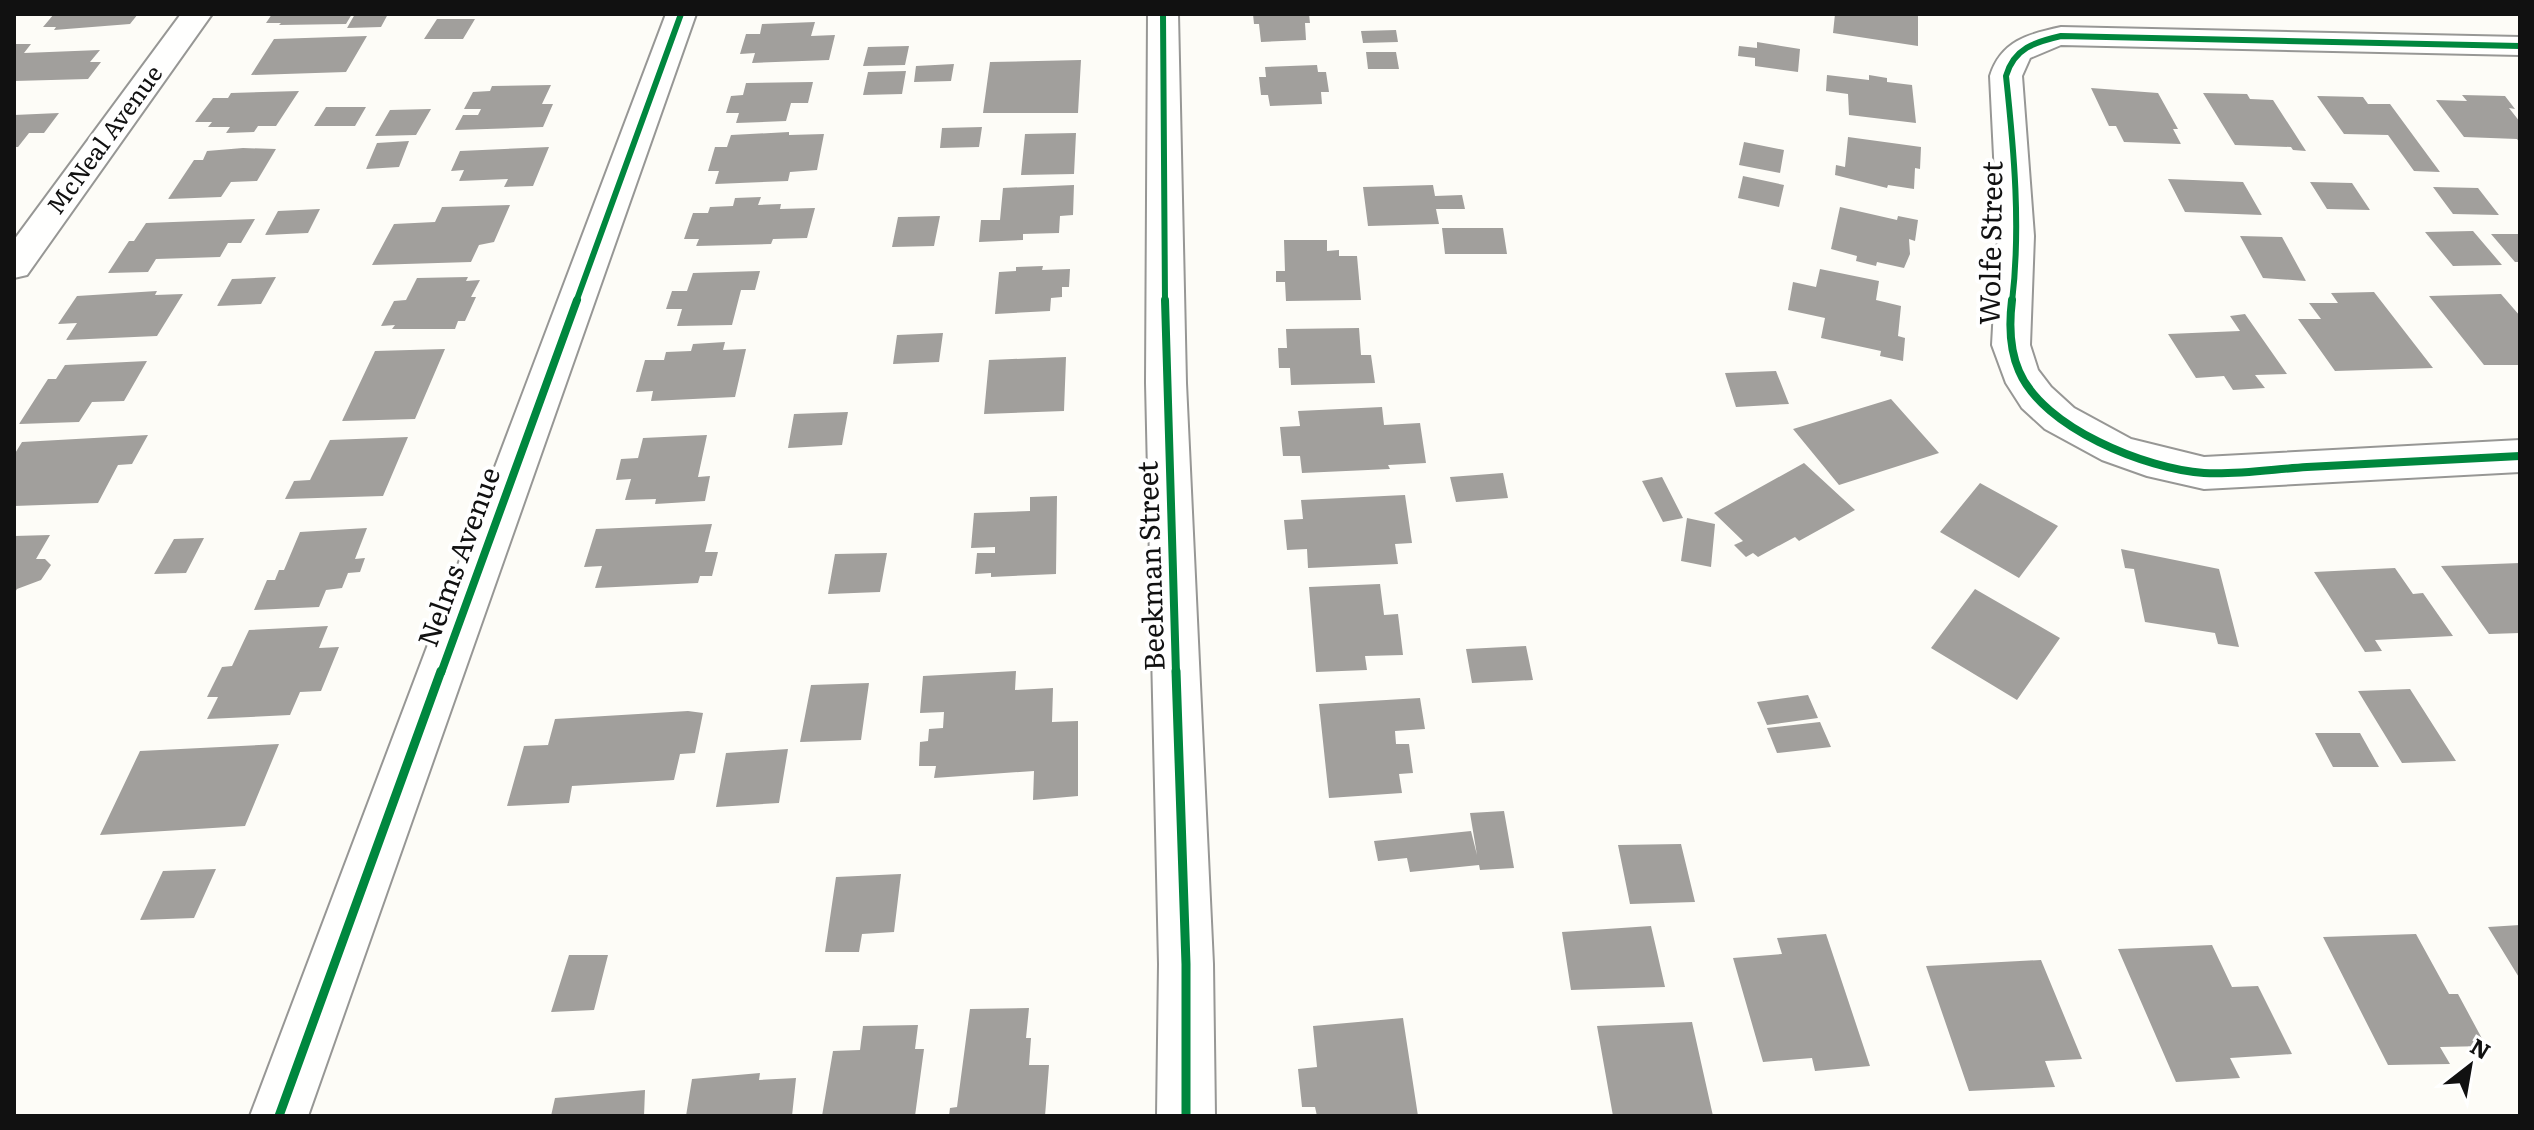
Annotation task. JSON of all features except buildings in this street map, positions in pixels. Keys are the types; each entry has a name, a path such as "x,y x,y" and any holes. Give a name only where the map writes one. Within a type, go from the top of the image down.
{"street":[{"name":"McNeal Avenue","path":"14,266 197,14"},
{"name":"Nelms Avenue","path":"279,1116 681,14"},
{"name":"Beekman Street","path":"1163,14 1166,383 1186,964 1186,1116"},
{"name":"Wolfe Street","path":"2520,46 2061,36 2036,41 2020,49 2009,63 2006,76 2016,163 2016,264 2011,346 2024,380 2042,403 2074,429 2114,451 2159,466 2204,473 2520,456"}],"cycle path":[{"path":"279,1116 681,14"},
{"path":"1163,14 1166,383 1186,964 1186,1116"},
{"path":"2520,46 2061,36 2034,43 2019,52 2013,58 2006,76 2016,236 2011,345 2020,373 2036,398 2059,418 2086,436 2116,449 2147,460 2204,473 2520,456"}]}
